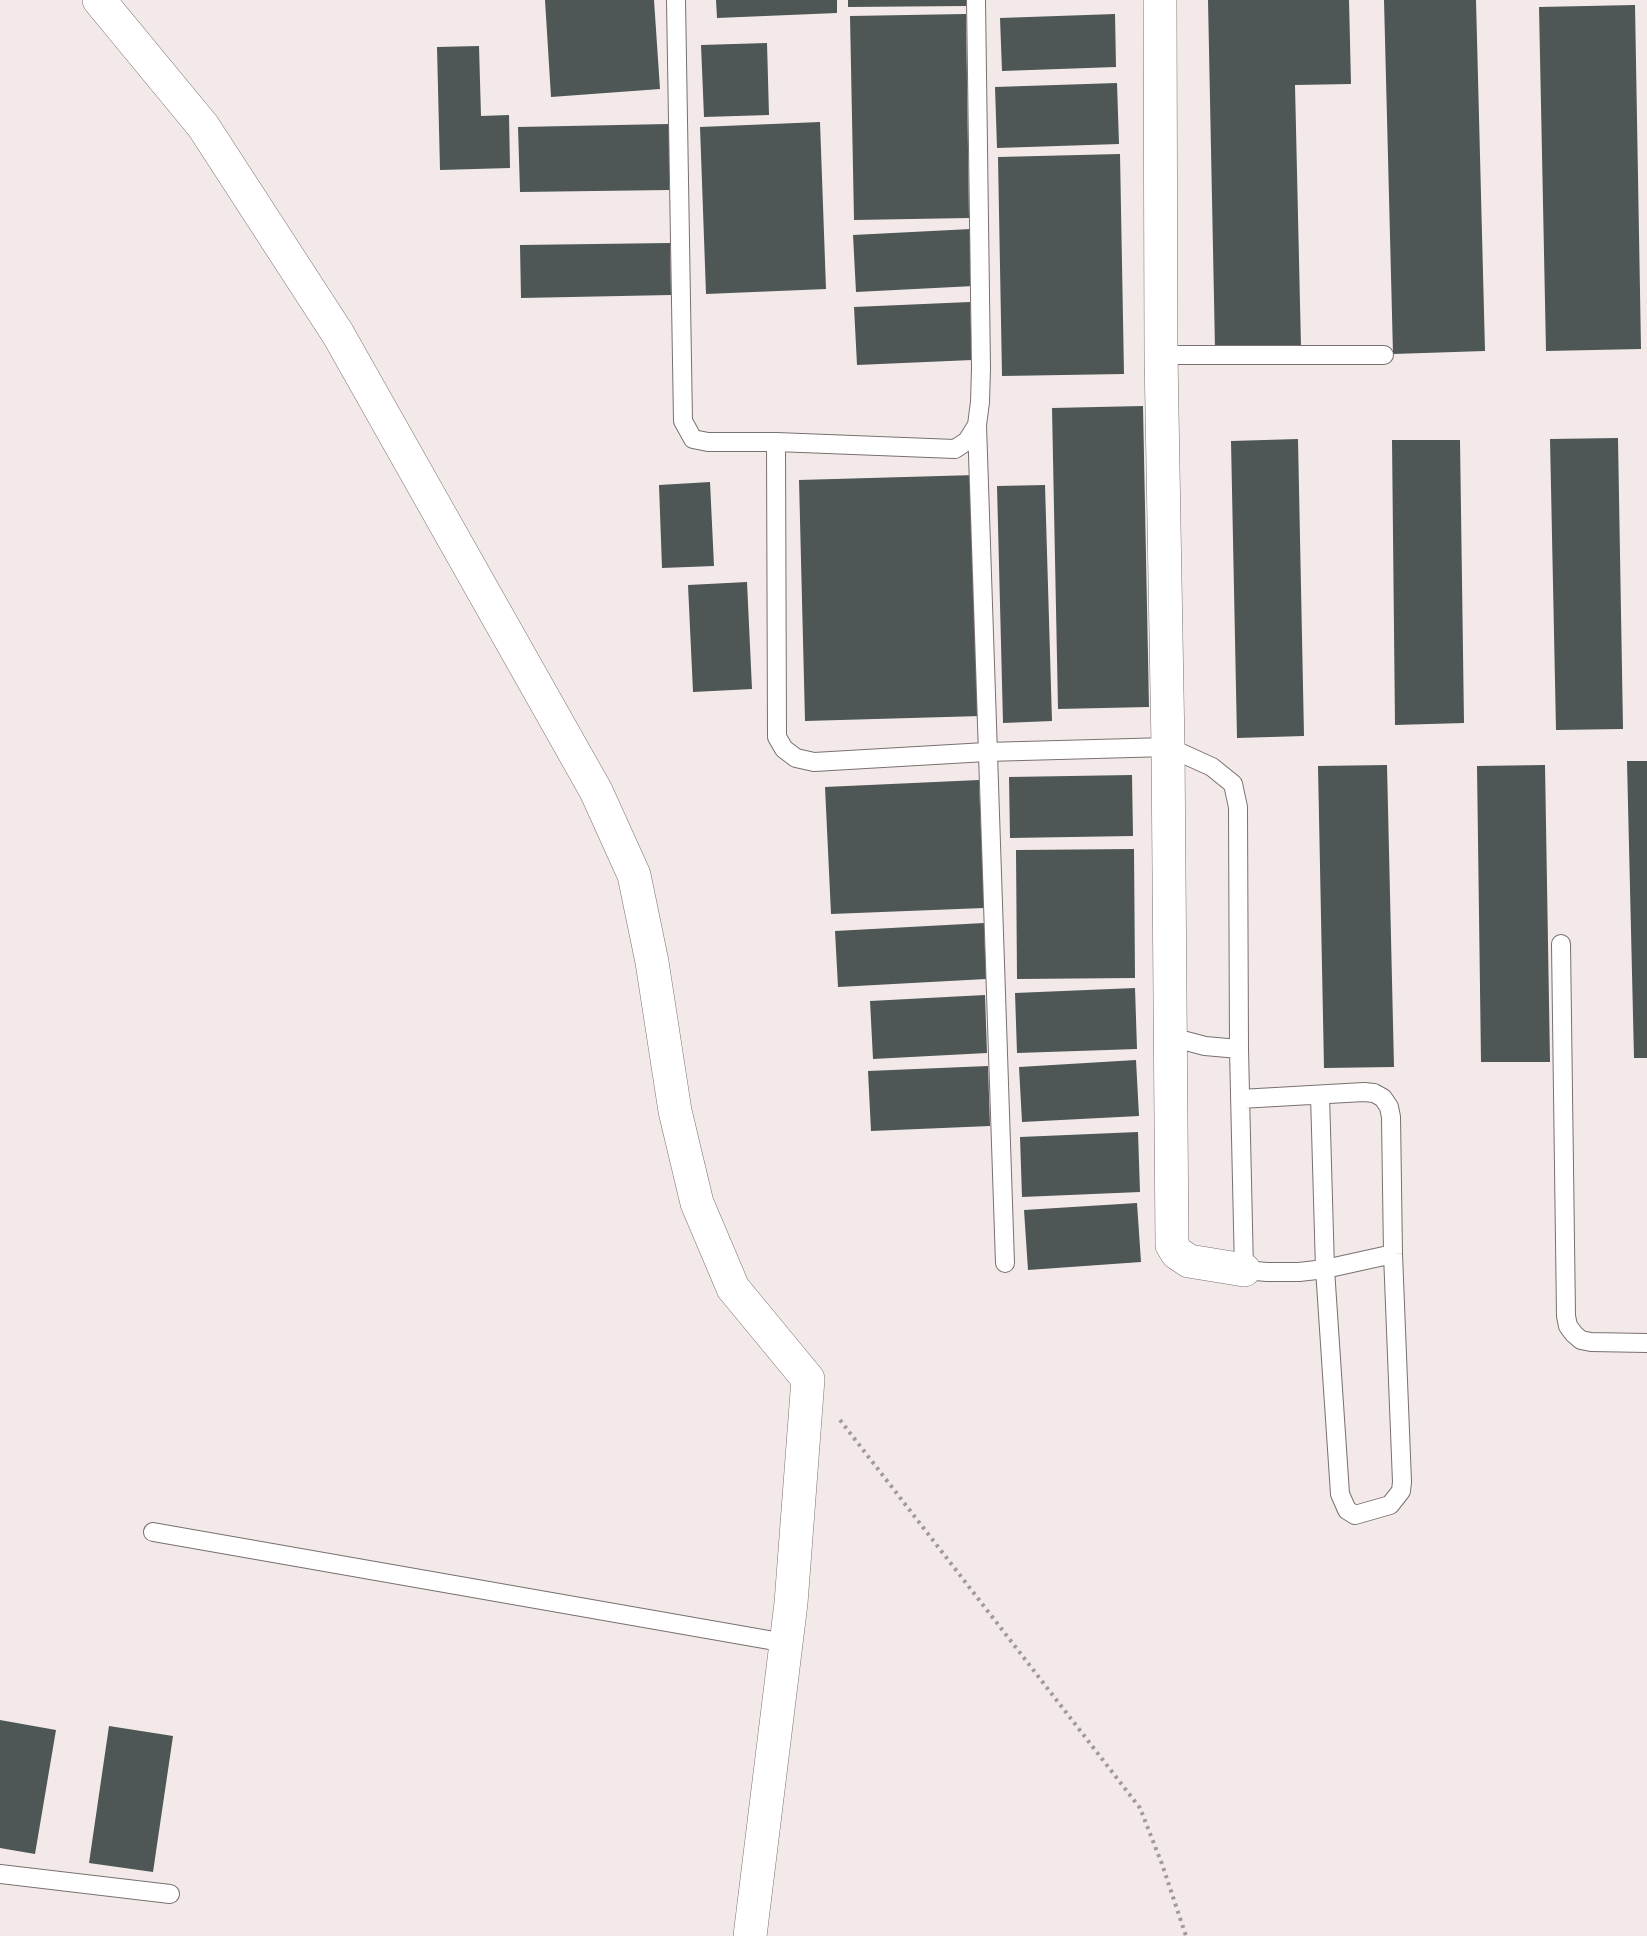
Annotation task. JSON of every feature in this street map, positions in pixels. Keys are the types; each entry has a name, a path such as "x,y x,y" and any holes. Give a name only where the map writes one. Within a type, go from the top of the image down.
{"street":[{"path":"99,0 203,126 338,334 596,791 634,875 652,962 675,1111 697,1203 733,1288 808,1379 786,1643 750,1936"},
{"path":"1160,0 1161,355 1168,747 1172,1245 1177,1253 1189,1261 1244,1270"}],"lane":[{"path":"676,0 683,422 693,439 708,442 776,442 955,449 967,441 976,425"},
{"path":"976,0 981,368 980,402 976,425 1005,1263"},
{"path":"1161,355 1384,355"},
{"path":"776,442 777,737 784,749 796,758 814,762 986,752 1168,747 1212,767 1233,784 1239,807 1239,1048 1244,1270 1299,1272 1325,1269 1393,1254"},
{"path":"1561,944 1566,1316 1568,1326 1581,1340 1647,1343"},
{"path":"1171,1037 1205,1046 1239,1048"},
{"path":"1240,1100 1364,1092 1374,1093 1383,1098 1389,1107 1401,1491 1390,1505 1355,1515 1347,1510 1340,1494 1325,1269 1320,1095"},
{"path":"153,1532 786,1643"},
{"path":"0,1874 170,1894"}],"path":[{"path":"808,1379 1140,1808 1186,1936"}],"building":[{"path":"545,0 654,0 660,89 551,97"},
{"path":"716,0 837,0 837,13 717,18"},
{"path":"848,0 966,0 966,6 848,7"},
{"path":"1208,0 1349,0 1351,84 1295,85 1301,347 1215,349"},
{"path":"1384,0 1476,0 1485,351 1393,354"},
{"path":"1635,5 1641,349 1546,351 1539,7"},
{"path":"966,14 969,218 854,220 850,16"},
{"path":"1115,14 1116,67 1002,71 1000,18"},
{"path":"767,43 769,115 704,117 701,45"},
{"path":"479,46 481,116 509,115 510,168 440,170 437,47"},
{"path":"1117,83 1119,144 997,148 995,87"},
{"path":"820,122 826,289 706,294 700,127"},
{"path":"669,124 669,190 520,192 518,127"},
{"path":"1120,154 1124,374 1002,376 998,157"},
{"path":"971,229 974,286 856,292 853,235"},
{"path":"670,243 671,295 521,298 520,245"},
{"path":"970,302 972,360 857,365 854,307"},
{"path":"1143,406 1149,707 1058,709 1052,408"},
{"path":"1618,438 1623,729 1556,730 1550,439"},
{"path":"1298,439 1304,736 1237,738 1231,441"},
{"path":"1392,440 1460,440 1464,723 1395,725"},
{"path":"976,475 981,716 805,721 799,480"},
{"path":"710,482 714,566 662,568 659,485"},
{"path":"1045,485 1052,721 1003,723 997,486"},
{"path":"747,582 752,689 693,692 688,585"},
{"path":"1627,761 1647,761 1647,1058 1634,1058"},
{"path":"1387,765 1394,1067 1324,1068 1318,766"},
{"path":"1545,765 1550,1062 1481,1062 1477,766"},
{"path":"1132,775 1133,836 1010,838 1009,777"},
{"path":"979,780 984,908 831,914 825,787"},
{"path":"1134,849 1135,978 1017,979 1016,850"},
{"path":"984,923 986,979 838,987 835,931"},
{"path":"1135,988 1137,1049 1017,1053 1015,993"},
{"path":"985,995 987,1053 873,1059 870,1001"},
{"path":"1136,1060 1139,1116 1022,1122 1019,1067"},
{"path":"988,1066 990,1126 871,1131 868,1071"},
{"path":"1138,1132 1140,1192 1022,1197 1020,1137"},
{"path":"1137,1203 1141,1262 1028,1270 1024,1210"},
{"path":"0,1720 56,1730 35,1854 0,1848"},
{"path":"109,1726 173,1736 153,1872 89,1863"}]}
